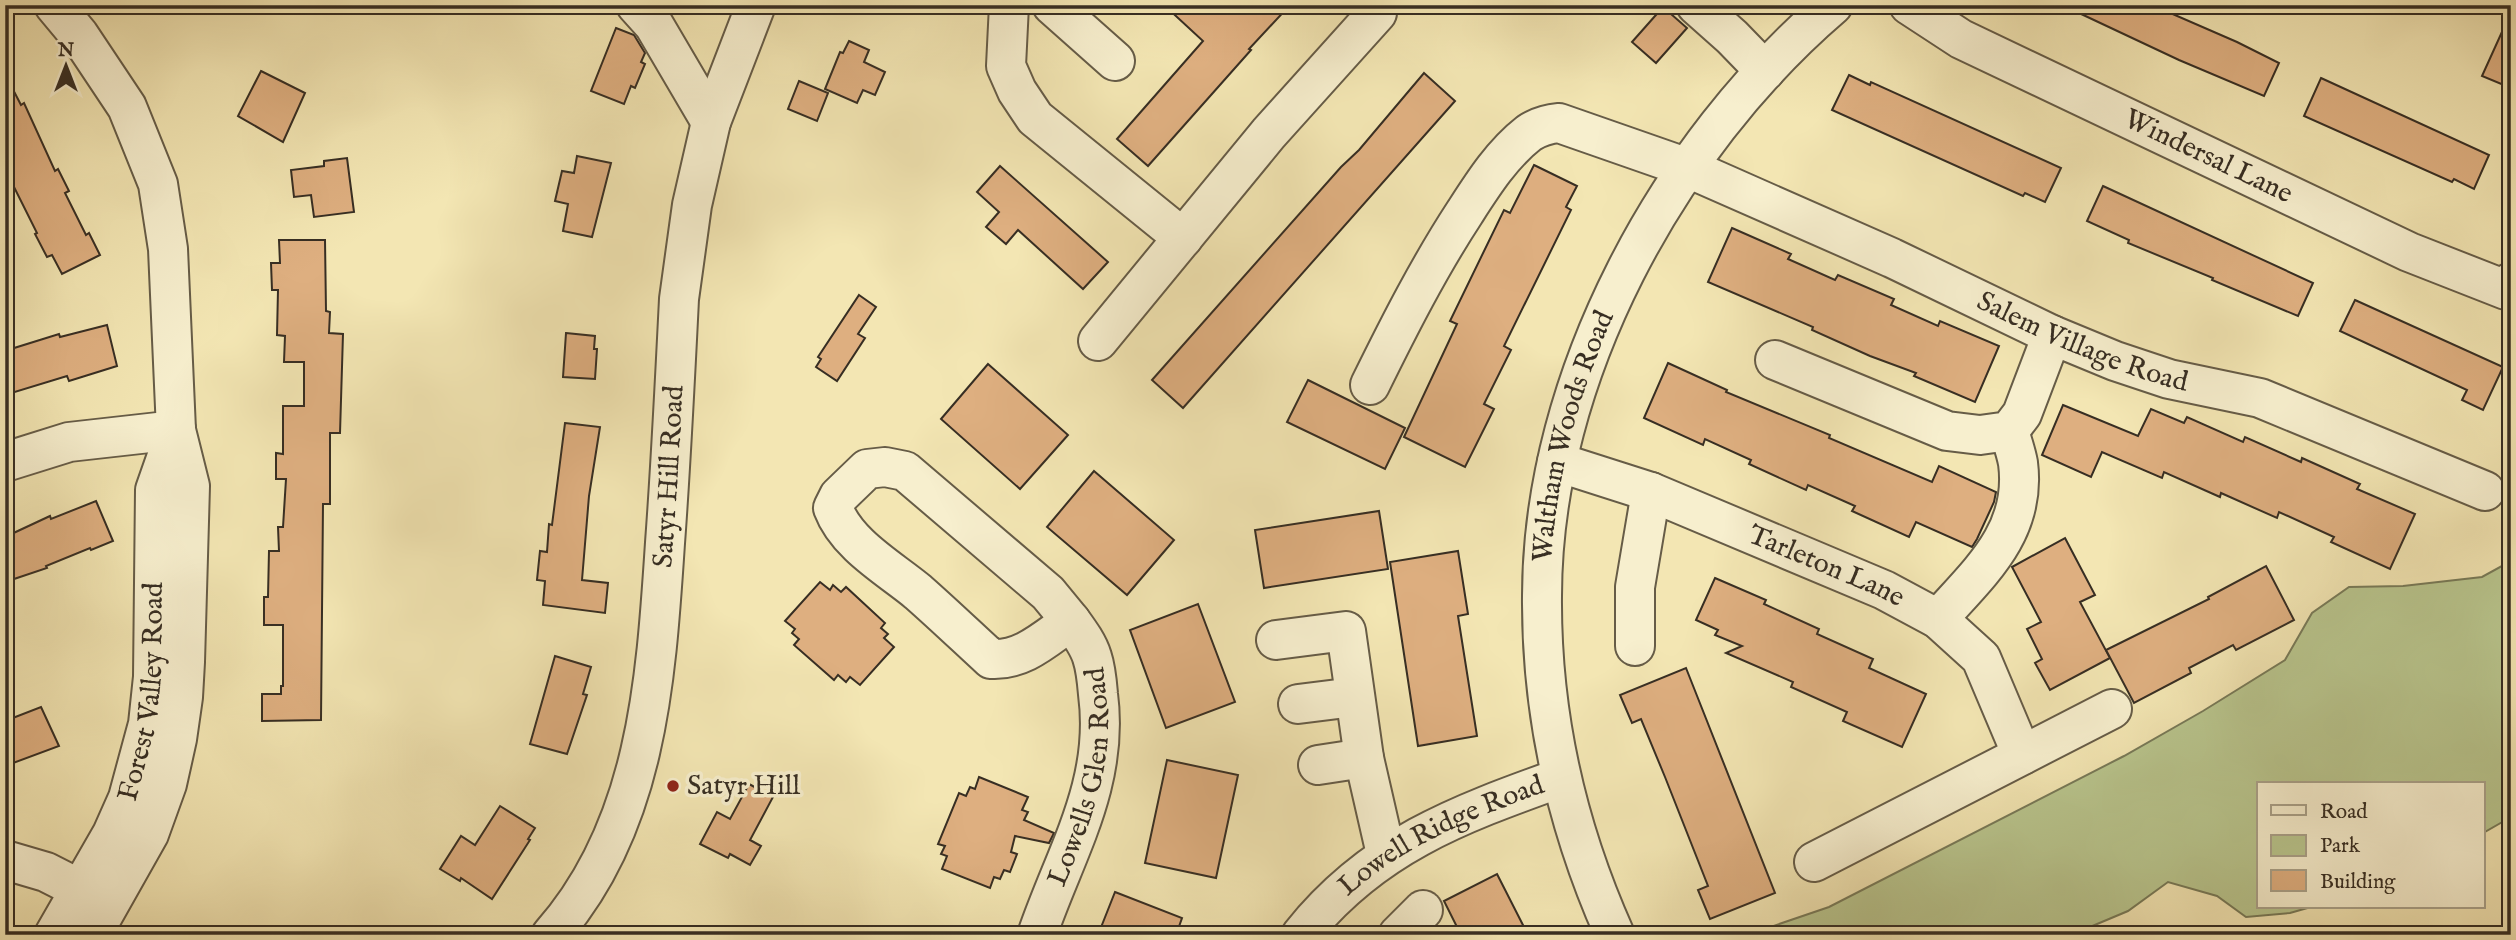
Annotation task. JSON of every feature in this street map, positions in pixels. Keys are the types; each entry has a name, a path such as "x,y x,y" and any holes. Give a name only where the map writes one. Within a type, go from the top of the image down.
{"street":[{"name":"Forest Valley Road","path":"54,5 79,35 127,107 158,184 168,248 176,430 190,486 183,697 167,784 149,834 94,909 54,935"},
{"path":"636,5 654,25 711,122"},
{"name":"Satyr Hill Road","path":"551,935 585,890 605,854 621,819 644,740 656,663 683,267 692,205 711,122 755,5"},
{"path":"1009,5 1006,66 1017,91 1035,118 1183,238"},
{"path":"1052,5 1115,61"},
{"path":"1696,5 1765,71"},
{"name":"Waltham Woods Road","path":"1615,934 1590,872 1560,778 1548,702 1542,596 1548,517 1557,462 1573,404 1612,303 1636,252 1688,168 1726,116 1765,71 1833,5"},
{"name":"Windersal Lane","path":"1909,5 1961,39 2409,252 2507,290 2511,282"},
{"path":"1098,341 1269,133 1377,13"},
{"name":"Salem Village Road","path":"1370,386 1405,313 1479,189 1530,132 1546,124 1559,123 1688,168 1892,258 2052,335 2115,361 2169,379 2260,398 2485,491"},
{"path":"1774,360 1947,431 1980,435 2009,431 2022,414 2052,335"},
{"path":"5,462 69,442 176,430"},
{"path":"1938,619 2000,547 2014,519 2018,462 2009,431"},
{"name":"Tarleton Lane","path":"1557,462 1651,492 1884,590 1938,619 1981,657 2022,755"},
{"name":"Lowells Glen Road","path":"1037,935 1079,834 1100,751 1101,716 1093,659 1071,621 1048,593 905,471 885,467 867,469 839,496 833,508 837,521 863,549 918,593 991,659 1006,660 1024,653 1071,621"},
{"path":"1635,646 1635,587 1651,492"},
{"path":"1276,640 1346,631 1364,758 1386,854"},
{"path":"1298,704 1354,697"},
{"path":"1814,862 2112,709"},
{"path":"1318,765 1364,758"},
{"name":"Lowell Ridge Road","path":"1301,935 1318,914 1357,876 1386,854 1454,818 1560,778"},
{"path":"5,860 46,872 94,909"}],"green space":[{"path":"2511,561 2511,817 2484,832 2484,782 2257,782 2257,908 2308,908 2290,913 2246,917 2217,896 2168,882 2128,911 2071,935 1747,935 1829,907 2124,756 2203,711 2285,660 2312,613 2349,587 2403,586 2482,577"}],"building":[{"path":"1164,5 1290,5 1148,166 1117,139 1203,41"},
{"path":"2062,5 2152,5 2279,63 2264,96"},
{"path":"1663,7 1687,28 1656,63 1632,42"},
{"path":"2511,12 2511,88 2482,76"},
{"path":"616,28 634,35 645,53 641,62 645,64 635,88 631,86 624,104 591,91"},
{"path":"849,41 869,50 864,62 885,72 875,95 863,90 857,103 825,89 840,52 843,53"},
{"path":"261,71 305,93 283,142 238,116"},
{"path":"1424,73 1455,101 1183,408 1152,380 1359,150"},
{"path":"5,74 21,105 24,103 55,171 58,169 69,191 65,193 86,235 89,233 100,255 62,274 52,255 47,257 5,169"},
{"path":"1849,75 1870,85 1871,82 2061,168 2045,202 2025,193 2023,196 1832,110"},
{"path":"2321,78 2489,155 2474,189 2454,179 2452,182 2304,116"},
{"path":"799,81 828,93 817,121 788,109"},
{"path":"577,156 611,163 592,237 563,231 568,204 555,201 562,171 574,173"},
{"path":"347,158 354,212 314,217 311,195 294,197 291,170 324,166 324,161"},
{"path":"1534,165 1577,186 1566,207 1571,210 1504,346 1511,350 1484,404 1494,409 1465,467 1404,437 1457,324 1450,321 1504,210 1510,213"},
{"path":"1000,166 1108,262 1083,289 1018,230 1006,244 986,227 999,212 977,192"},
{"path":"2103,186 2313,283 2298,316 2128,243 2129,240 2087,221"},
{"path":"1732,228 1791,254 1788,259 1835,280 1838,275 1894,299 1891,305 1938,326 1940,321 1999,346 1975,402 1914,376 1916,373 1870,356 1812,330 1813,327 1708,282"},
{"path":"279,240 325,240 329,333 343,334 340,433 330,433 330,504 323,504 321,720 262,721 262,694 281,694 283,686 283,625 264,625 264,597 268,597 269,551 279,551 278,527 283,527 286,479 276,479 276,453 283,454 283,406 304,406 304,362 284,362 285,336 277,335 278,290 272,290 271,263 280,263"},
{"path":"859,295 876,307 858,334 865,338 837,381 816,367 821,359 818,357"},
{"path":"2355,300 2503,367 2483,410 2462,400 2467,390 2340,331"},
{"path":"107,325 117,366 69,381 67,376 5,395 5,354 12,352 11,349 59,334 60,337"},
{"path":"566,333 595,336 595,379 563,377"},
{"path":"1668,363 1727,390 1726,392 1830,435 1829,438 1932,482 1939,466 1996,492 1977,539 1972,547 1916,522 1909,537 1852,511 1855,506 1808,485 1806,490 1749,464 1751,460 1705,439 1703,445 1644,418"},
{"path":"988,364 1068,435 1020,489 941,419"},
{"path":"1308,380 1405,428 1385,469 1287,422"},
{"path":"2063,405 2138,436 2151,409 2184,423 2187,417 2243,442 2245,437 2301,462 2302,458 2360,484 2357,489 2415,514 2390,569 2331,542 2334,537 2279,512 2277,518 2221,493 2220,497 2164,472 2162,478 2102,452 2091,477 2042,455"},
{"path":"565,423 600,427 589,496 582,580 608,583 605,613 543,605 545,581 537,580 540,551 547,552 549,524 552,525"},
{"path":"1094,471 1174,540 1127,595 1047,527"},
{"path":"96,501 113,541 5,582 5,537 50,516 51,519"},
{"path":"1379,511 1388,569 1264,588 1255,530"},
{"path":"2065,538 2095,595 2080,602 2110,658 2050,690 2035,663 2042,659 2027,629 2041,622 2012,567"},
{"path":"1458,551 1468,614 1458,616 1477,736 1418,746 1390,562"},
{"path":"2266,566 2294,620 2236,650 2233,645 2189,668 2191,673 2134,703 2106,650 2209,599 2208,597"},
{"path":"1715,578 1766,600 1764,604 1819,629 1817,634 1873,659 1869,668 1926,694 1902,747 1843,721 1847,712 1791,687 1793,682 1726,653 1742,646 1715,635 1718,630 1696,620"},
{"path":"820,582 830,590 833,585 841,592 846,587 885,623 881,628 888,634 884,638 894,647 860,685 850,677 846,682 838,675 834,680 794,645 799,639 792,633 795,629 785,621"},
{"path":"1198,604 1235,702 1166,728 1130,630"},
{"path":"555,656 591,667 583,694 587,695 567,754 530,744"},
{"path":"1686,668 1775,893 1710,919 1698,890 1708,886 1665,777 1641,719 1632,723 1620,695"},
{"path":"41,707 59,746 5,766 5,721"},
{"path":"1167,760 1238,775 1216,878 1145,863"},
{"path":"979,777 1028,797 1022,810 1028,812 1024,820 1054,833 1049,843 1015,836 1011,852 1017,854 1010,872 1004,870 1000,879 994,877 990,888 942,869 947,856 941,854 945,846 938,844 959,793 966,796 970,787 975,789"},
{"path":"749,784 773,797 750,840 761,846 750,865 730,854 728,858 700,844 717,812 730,819"},
{"path":"500,806 535,828 492,899 461,878 460,881 440,869 461,836 475,845"},
{"path":"1497,874 1528,935 1461,935 1444,901"},
{"path":"1115,892 1182,918 1176,935 1098,935"}],"place":[{"name":"Satyr Hill","path":"673,786"}]}
